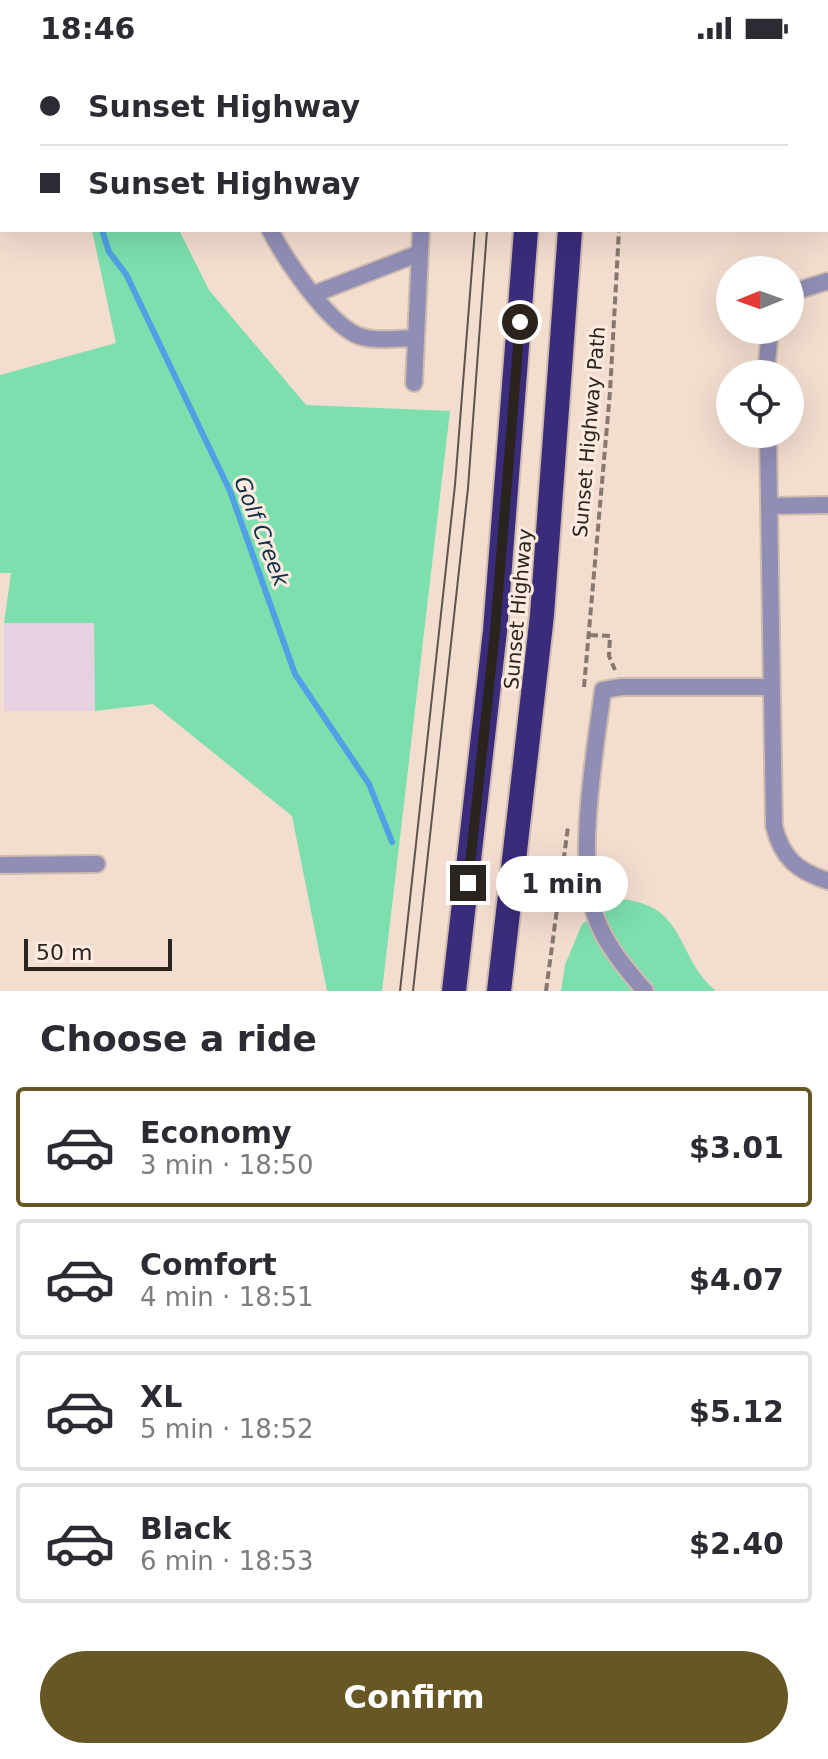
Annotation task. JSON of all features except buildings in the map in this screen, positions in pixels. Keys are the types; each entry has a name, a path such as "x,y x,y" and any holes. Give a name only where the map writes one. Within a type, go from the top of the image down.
{"highway":[{"name":"Sunset Highway","path":"454,991 495,631 526,232"},
{"name":"Sunset Highway","path":"499,991 542,615 570,232"}],"street":[{"path":"271,232 295,274 344,327 358,335 416,338"},
{"path":"414,383 421,232"},
{"path":"314,294 420,253"},
{"path":"804,289 828,281"},
{"path":"768,448 774,826 780,849 792,865 828,881"},
{"path":"770,506 828,505"},
{"path":"645,991 610,945 596,918 586,877 603,690 622,687 771,687"},
{"path":"0,865 97,864"}],"path":[{"name":"Sunset Highway Path","path":"583,699 619,232"},
{"path":"589,635 610,636 609,656 622,687"},
{"path":"546,991 569,815"}],"shaded area":[{"path":"4,623 94,623 95,711 4,711"}],"green space":[{"path":"92,232 180,232 209,290 306,405 450,411 382,991 327,991 292,816 153,704 95,711 94,623 4,623 11,573 0,573 0,375 116,343"},
{"path":"621,899 643,903 658,911 678,934 703,977 716,991 561,991 565,965 582,924"}],"waterway":[{"name":"Golf Creek","path":"103,232 109,252 126,274 230,491 295,674 369,784 392,842"}],"tram line":[{"path":"400,991 455,485 475,232"},
{"path":"413,991 468,488 487,232"}],"route":[{"path":"468,883 495,631 520,322"}]}
